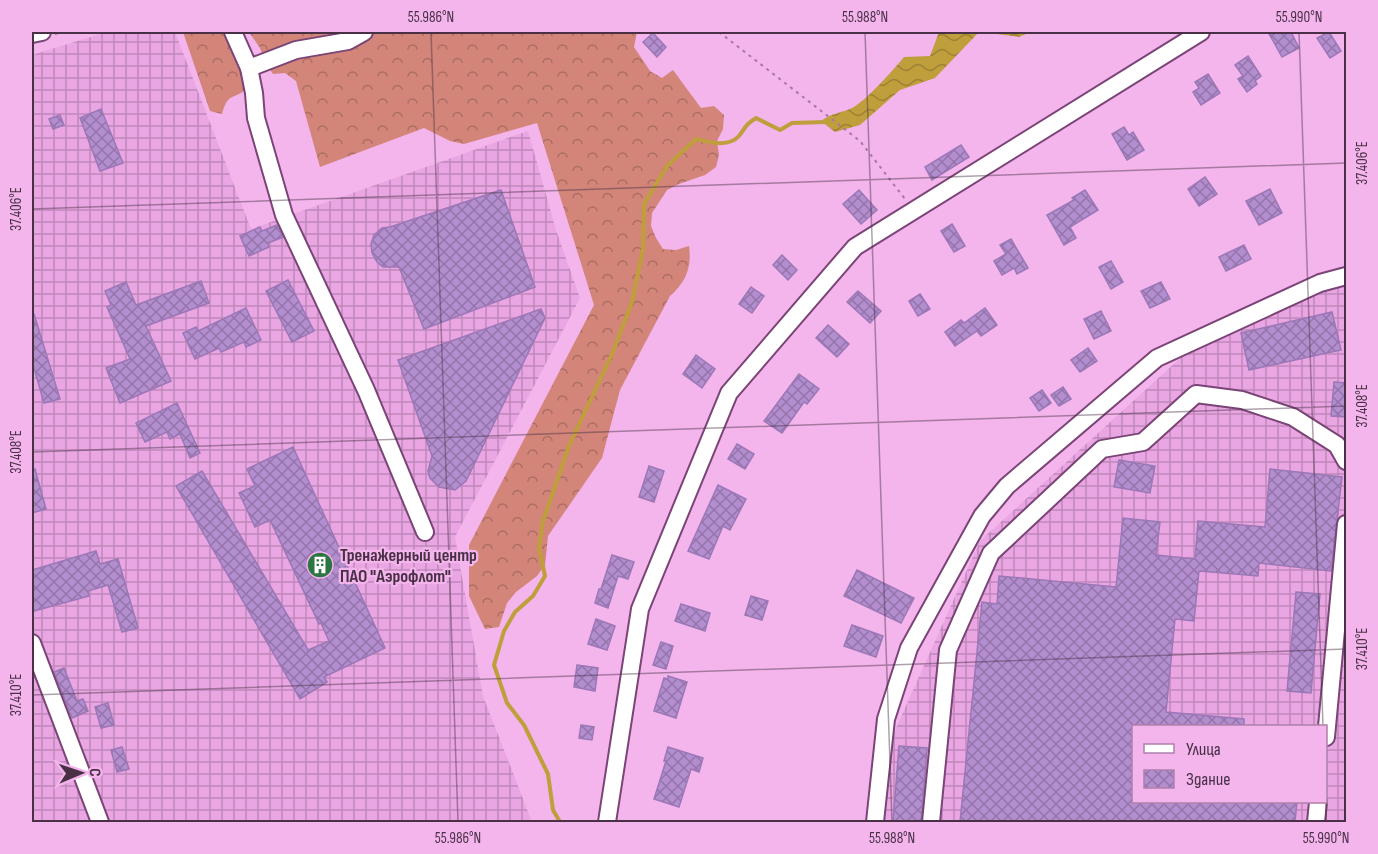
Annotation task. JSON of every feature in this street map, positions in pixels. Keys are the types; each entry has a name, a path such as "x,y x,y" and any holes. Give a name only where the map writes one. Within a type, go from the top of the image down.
{"street":[{"path":"32,34 42,32"},
{"path":"233,32 249,68 256,118 284,215 366,390 425,532"},
{"path":"249,68 296,50 348,41 364,32"},
{"path":"607,822 640,609 729,393 855,247 1201,32"},
{"path":"875,822 886,719 909,648 982,516 1007,486 1157,358 1320,283 1347,276"},
{"path":"931,822 948,650 992,553 1102,449 1143,442 1196,394 1242,400 1293,417 1337,445 1347,461"},
{"path":"1327,727 1347,524"},
{"path":"32,643 100,822"},
{"path":"1316,822 1318,803"}],"path":[{"path":"719,32 860,141 914,210"}],"shaded area":[{"path":"107,32 175,32 251,229 528,131 556,230 580,298 455,537 483,696 532,822 32,822 32,304 34,303 32,294 32,55"},
{"path":"1346,279 1346,822 884,822 892,737 980,541 1188,351"}],"green space":[{"path":"183,32 225,32 247,87 227,101 222,114 210,111"},
{"path":"249,32 637,32 634,47 650,71 662,78 673,70 701,108 714,106 724,115 723,129 717,141 719,155 716,167 705,175 667,190 652,213 651,226 663,249 676,250 689,246 690,261 687,274 670,296 620,390 602,458 548,536 545,565 537,576 516,592 507,603 499,627 485,629 469,596 469,545 594,305 537,123 464,144 450,141 424,128 320,167 296,81 285,73 273,74"}],"water":[{"path":"939,32 979,32 935,78 900,90 860,125 835,132 821,121 858,104 904,57 930,56"},
{"path":"982,32 1031,32 1019,37"}],"building":[{"path":"1268,32 1291,32 1299,48 1282,57"},
{"path":"1329,32 1341,51 1330,58 1317,38"},
{"path":"653,33 666,47 657,57 643,42"},
{"path":"1248,56 1261,76 1255,81 1257,84 1247,92 1238,79 1243,76 1235,65"},
{"path":"1208,74 1220,93 1201,105 1193,92 1199,88 1195,82"},
{"path":"101,109 123,163 100,171 80,118"},
{"path":"60,115 64,125 53,129 49,119"},
{"path":"1124,127 1129,135 1133,132 1144,150 1127,160 1112,134"},
{"path":"961,145 969,157 932,180 925,167"},
{"path":"1205,177 1217,194 1199,206 1188,189"},
{"path":"1270,189 1282,213 1259,225 1246,201"},
{"path":"501,190 535,287 424,329 399,267 383,267 372,253 371,244 374,235 382,228"},
{"path":"859,190 877,210 861,224 843,204"},
{"path":"1085,190 1098,210 1070,227 1076,238 1064,245 1047,215 1074,200 1072,198"},
{"path":"952,224 965,246 954,252 941,231"},
{"path":"277,225 283,237 268,243 269,247 249,256 240,236 260,227 262,231"},
{"path":"1011,239 1028,268 1017,274 1014,268 1002,275 994,261 1006,254 1000,245"},
{"path":"1244,245 1251,259 1226,271 1219,257"},
{"path":"782,255 797,270 788,280 773,265"},
{"path":"1111,261 1123,282 1111,289 1099,267"},
{"path":"288,280 314,331 292,342 266,291"},
{"path":"201,281 209,303 146,326 171,381 120,403 106,368 130,359 107,307 111,305 105,291 126,282 136,305"},
{"path":"1161,282 1170,299 1150,308 1141,291"},
{"path":"751,287 764,296 752,313 739,304"},
{"path":"858,291 881,311 870,323 847,302"},
{"path":"920,294 930,309 918,316 909,301"},
{"path":"246,308 261,340 246,347 244,342 221,352 219,348 195,359 183,333 196,327 198,331"},
{"path":"985,308 997,325 981,336 977,331 955,346 945,332 961,320 964,323"},
{"path":"541,309 545,318 466,481 455,490 439,487 430,478 428,471 432,456 398,360"},
{"path":"1101,311 1111,331 1094,339 1084,319"},
{"path":"1332,312 1341,350 1249,370 1241,333"},
{"path":"32,314 34,314 60,399 44,403 32,361"},
{"path":"828,325 849,344 837,357 816,338"},
{"path":"1088,348 1097,361 1080,372 1071,360"},
{"path":"696,355 715,369 702,388 683,374"},
{"path":"799,374 819,389 807,404 804,402 782,433 764,421"},
{"path":"1334,382 1347,383 1347,417 1331,416"},
{"path":"1063,387 1071,399 1059,406 1051,395"},
{"path":"1042,390 1051,403 1039,411 1030,398"},
{"path":"177,403 200,453 190,458 180,434 170,439 167,432 145,442 136,423"},
{"path":"737,444 754,454 745,469 728,459"},
{"path":"293,447 385,648 324,677 327,682 300,699 176,486 202,471 308,650 329,641 270,520 255,527 239,493 255,486 247,469"},
{"path":"1119,460 1155,466 1150,493 1114,487"},
{"path":"649,466 664,471 654,502 639,497"},
{"path":"35,469 46,509 32,513 32,470"},
{"path":"1270,469 1342,477 1331,571 1259,563 1258,576 1199,571 1194,621 1175,619 1166,712 1244,719 1244,725 1132,725 1132,803 1297,803 1295,822 960,822 982,602 997,604 999,576 1116,587 1123,518 1160,522 1156,555 1195,559 1198,521 1265,527"},
{"path":"718,485 746,499 730,530 723,526 709,559 688,551"},
{"path":"96,551 100,564 118,559 138,628 122,632 108,585 88,591 89,596 34,611 32,570"},
{"path":"612,555 634,562 628,579 618,576 608,608 595,603"},
{"path":"857,570 914,598 901,623 844,596"},
{"path":"1296,592 1320,594 1311,693 1287,691"},
{"path":"751,596 768,601 762,620 745,615"},
{"path":"681,604 710,613 705,631 675,621"},
{"path":"596,619 615,626 607,650 588,644"},
{"path":"852,625 883,636 876,657 844,646"},
{"path":"661,642 673,646 666,669 653,665"},
{"path":"577,665 598,668 595,691 574,687"},
{"path":"64,668 77,701 83,699 88,711 72,718 54,672"},
{"path":"668,676 687,682 676,718 654,711 664,678 668,679"},
{"path":"108,703 114,725 101,728 95,707"},
{"path":"581,725 594,727 592,740 579,738"},
{"path":"899,746 927,748 921,822 893,822"},
{"path":"122,747 129,769 117,772 111,750"},
{"path":"668,747 703,758 699,772 691,769 679,807 654,799"}],"waterway":[{"path":"560,822 553,810 548,774 524,725 507,703 494,665 504,631 515,612 533,596 545,576 539,548 543,521 569,446 612,354 632,302 643,249 644,204 667,166 696,139 718,143 735,140 756,118 780,130 792,123 826,122"}],"place":[{"name":"Тренажерный центр ПАО \"Аэрофлот\"","path":"320,565"}]}
